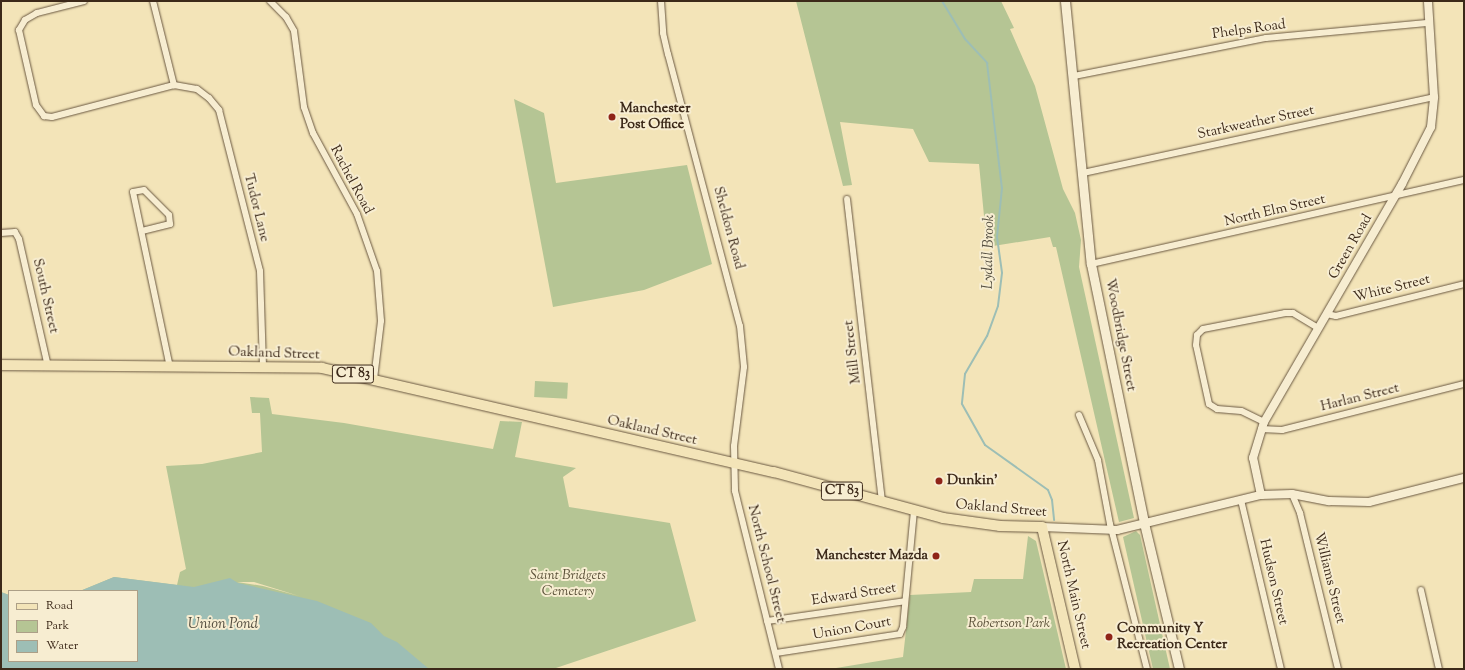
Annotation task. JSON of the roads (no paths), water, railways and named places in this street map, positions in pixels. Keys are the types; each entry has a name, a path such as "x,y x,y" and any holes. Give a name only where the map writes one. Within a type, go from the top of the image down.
{"main road":[{"name":"Woodbridge Street","path":"1065,1 1074,76 1091,264 1144,523 1179,669"},
{"name":"Oakland Street","path":"1,365 48,367 263,366 322,368 733,464 914,511 965,522 1042,528"},
{"name":"North Main Street","path":"1042,528 1075,669"}],"street":[{"name":"Tudor Lane","path":"84,1 61,5 37,13 24,20 19,30 36,105 44,116 52,117 174,85 197,89 209,98 219,110 260,270 263,366"},
{"path":"153,1 174,85"},
{"name":"Rachel Road","path":"270,1 286,17 294,32 299,79 308,120 323,154 357,214 377,271 381,321 374,379"},
{"name":"Sheldon Road","path":"661,1 663,33 668,54 740,326 744,367 733,464"},
{"name":"Green Road","path":"1260,495 1253,458 1263,426 1395,196 1431,127 1434,97 1428,1"},
{"name":"Phelps Road","path":"1074,76 1266,38 1429,23"},
{"name":"Starkweather Street","path":"1083,173 1434,97"},
{"name":"North Elm Street","path":"1091,264 1464,180"},
{"path":"142,231 170,224 169,215 144,190 133,192 142,231 149,259 170,367"},
{"name":"Mill Street","path":"847,199 882,502"},
{"name":"South Street","path":"1,233 16,232 19,239 48,367"},
{"name":"White Street","path":"1327,314 1336,316 1464,284"},
{"path":"1263,426 1241,411 1217,409 1209,404 1196,345 1197,335 1203,330 1285,313 1293,313 1318,328"},
{"name":"Harlan Street","path":"1263,426 1282,430 1464,384"},
{"path":"1079,415 1096,456 1112,530 1147,669"},
{"name":"North School Street","path":"733,464 735,491 779,669"},
{"name":"Oakland Street","path":"1042,528 1112,530 1260,495 1292,494 1329,502 1369,502 1464,478"},
{"name":"Williams Street","path":"1292,494 1300,513 1338,669"},
{"name":"Hudson Street","path":"1241,500 1281,669"},
{"name":"Edward Street","path":"768,621 904,601 914,511"},
{"path":"1421,590 1439,669"},
{"name":"Union Court","path":"776,654 900,634 903,627 904,601"}],"water":[{"name":"Union Pond","path":"114,577 194,587 230,578 238,583 317,601 371,623 384,636 397,642 429,669 1,669 1,592 8,595 8,662 138,662 138,590 82,590"}],"waterway":[{"name":"Lydall Brook","path":"942,1 965,39 987,63 1002,188 997,237 1002,273 998,306 987,336 965,374 962,404 985,445 1048,490 1052,500 1054,520"}],"place":[{"name":"Manchester Post Office","path":"612,117"},
{"name":"Dunkin'","path":"939,481"},
{"name":"Manchester Mazda","path":"936,556"},
{"name":"Community Y Recreation Center","path":"1109,637"}],"park label":[{"name":"Saint Bridgets Cemetery","path":"568,584"},
{"name":"Robertson Park","path":"1009,624"}]}
